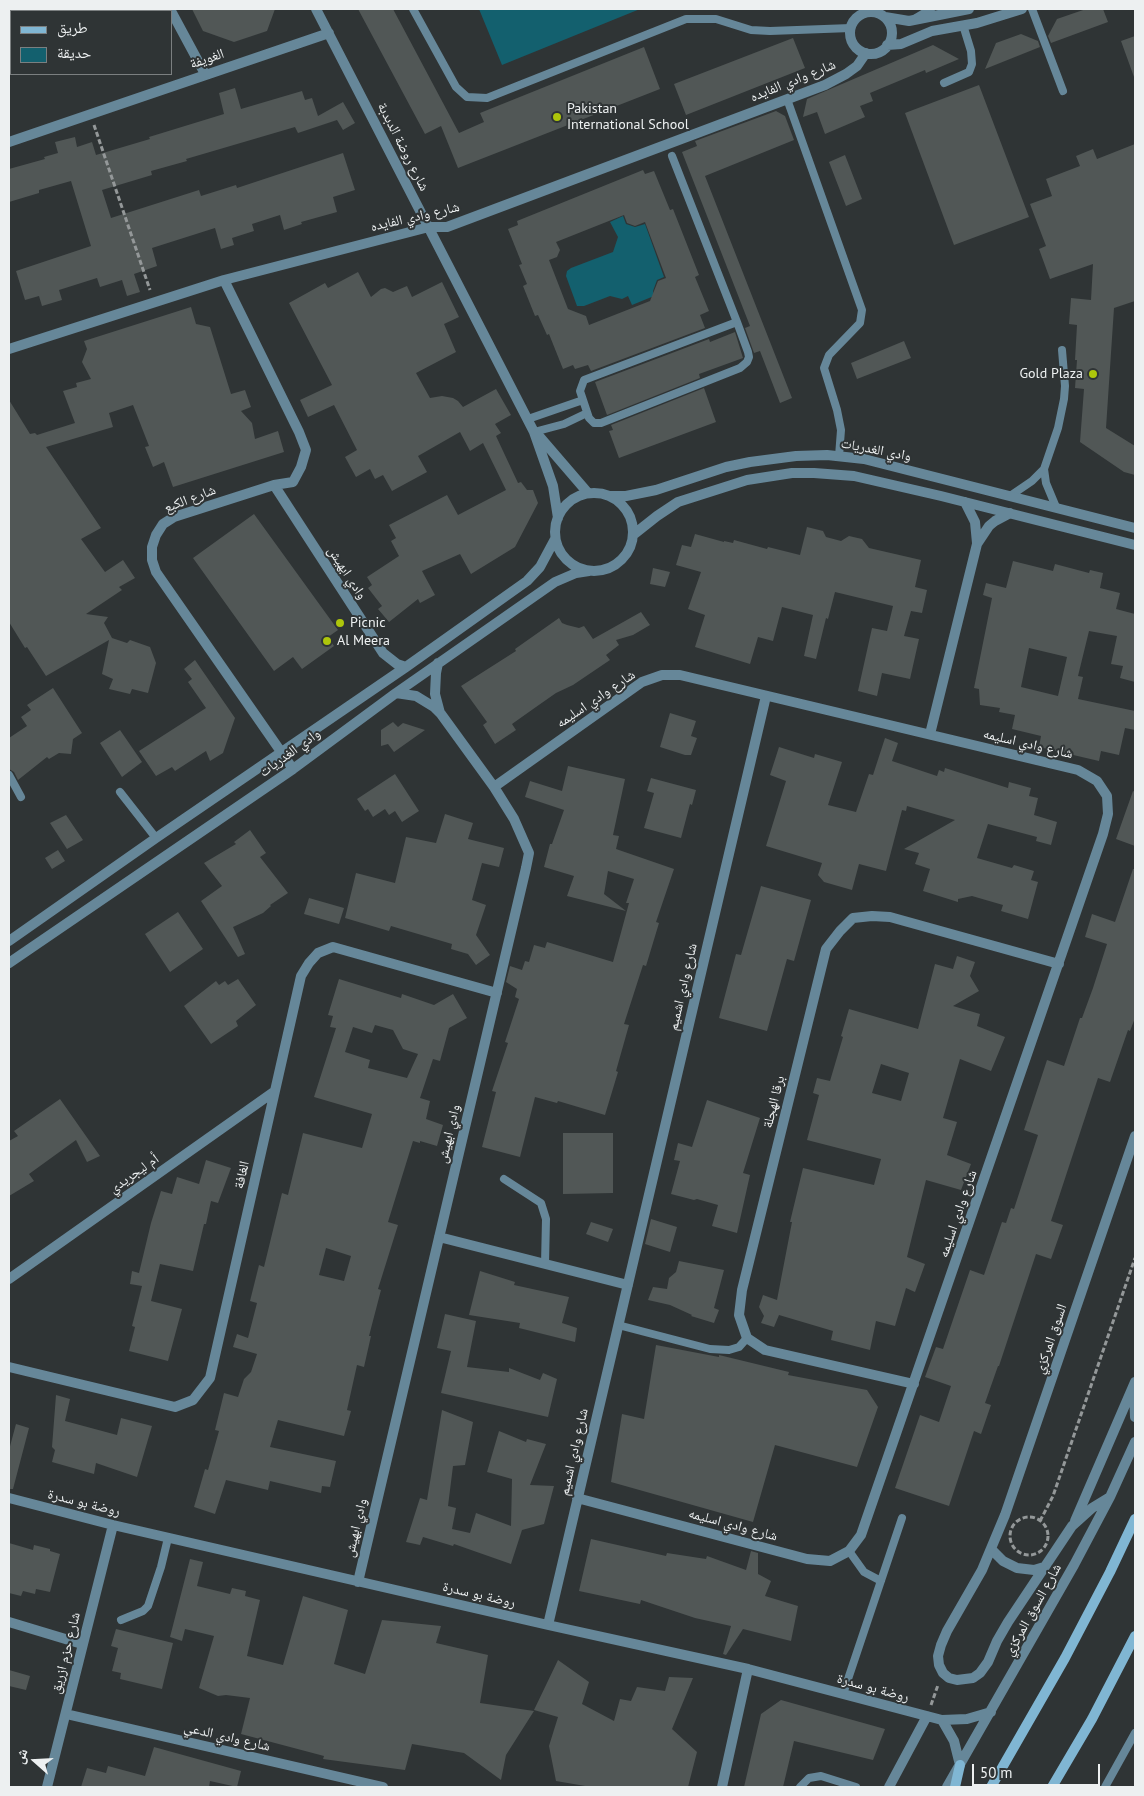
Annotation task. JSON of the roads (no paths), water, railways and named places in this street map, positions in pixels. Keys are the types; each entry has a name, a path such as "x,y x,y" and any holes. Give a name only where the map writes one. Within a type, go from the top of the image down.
{"main road":[{"path":"991,1787 1069,1650 1110,1572 1135,1518"},
{"path":"1052,1787 1092,1719 1135,1636"},
{"path":"955,1787 960,1765"}],"street":[{"name":"شارع روضة الدبدبة","path":"316,9 528,419 554,486 558,518"},
{"path":"853,24 867,10 877,12 889,22 892,34 887,45 878,52 866,53 860,50 852,41 853,24 854,9"},
{"path":"885,17 909,20 969,9"},
{"path":"887,45 901,44 932,31 962,26 1022,9"},
{"path":"172,13 205,74"},
{"name":"الغويفة","path":"9,142 329,33"},
{"name":"شارع وادي الفايده","path":"9,349 224,280 429,226 447,227 825,85 857,66 866,53"},
{"name":"شارع الكبع","path":"224,280 299,432 306,450 301,467 292,482 274,485 174,517 163,524 156,535 152,547 152,560 156,572 293,769"},
{"name":"شارع روضة الدبدبة","path":"534,432 588,493"},
{"name":"وادي الغدريات","path":"610,496 634,495 656,490 726,467 750,462 796,456 839,456 864,459 1135,528"},
{"path":"633,535 678,502 747,480 792,473 824,473 854,476 1135,545"},
{"name":"وادي ابهيش","path":"274,485 383,653 397,664 406,667"},
{"path":"588,493 610,496 617,500 628,512 633,528 633,535 627,552 622,560 607,569 589,571 574,566 562,554 556,539 558,518 566,504 573,499 588,493"},
{"path":"930,734 977,544 975,522 965,502"},
{"path":"977,544 989,526 1010,513"},
{"name":"وادي الغدريات","path":"9,942 527,581 540,567 556,539"},
{"name":"وادي الغدريات","path":"9,963 293,769 438,663 555,582 576,573 589,571"},
{"name":"وادي ابهيش","path":"438,663 435,689 440,714"},
{"name":"شارع وادي اسليمه","path":"494,787 642,682 662,675 680,675 1078,770 1097,781 1106,796 1108,814 1104,834 861,1535 849,1551 830,1560 807,1560 577,1498"},
{"name":"وادي ابهيش","path":"358,1582 529,853 514,819 494,787 440,714 434,707 416,696 396,693"},
{"name":"شارع وادي اشميم","path":"548,1625 766,696"},
{"name":"برقا الهجلة","path":"747,1338 739,1315 742,1290 826,949 840,930 853,918 890,917 1059,964"},
{"name":"الغافة","path":"9,1367 174,1407 193,1400 210,1378 301,976 318,953 333,947 497,993"},
{"name":"أم ليجريدي","path":"9,1279 275,1091"},
{"name":"السوق المركزي","path":"1044,1567 1008,1622 988,1662 980,1673 973,1678 957,1680 949,1678 943,1673 938,1665 941,1645 992,1549 1135,1136"},
{"path":"439,1237 628,1285"},
{"path":"747,1338 765,1350 914,1384"},
{"path":"992,1549 1003,1561 1017,1568 1034,1570 1044,1567 1072,1526 1135,1383"},
{"path":"1135,1383 1135,1417"},
{"name":"شارع السوق المركزي","path":"947,1787 1074,1565 1110,1497 1135,1442"},
{"path":"1072,1526 1092,1508 1110,1497"},
{"name":"روضة بو سدرة","path":"9,1498 113,1525 358,1582 748,1669 942,1720 967,1719 991,1712"},
{"name":"شارع حزم ازريق","path":"47,1787 113,1525"},
{"path":"9,1622 82,1644"},
{"path":"722,1787 748,1669"},
{"name":"شارع وادي الدعي","path":"66,1714 383,1787"},
{"path":"890,1787 927,1716"},
{"path":"942,1720 954,1742 960,1765"}],"lane":[{"path":"413,9 456,87 467,97 487,98 686,19 716,18 751,30 770,31 853,24"},
{"path":"916,18 931,9"},
{"path":"1032,9 1063,90"},
{"path":"944,83 968,72 972,64 971,51 962,26"},
{"path":"787,99 862,310 860,324 829,355 824,368 841,430 839,456"},
{"path":"672,156 737,322 749,357 744,366 601,423 591,421 580,391 584,380 737,322"},
{"path":"1010,496 1032,481 1044,469 1058,428 1064,399 1065,386 1062,350"},
{"path":"528,419 582,400"},
{"path":"534,432 564,424 587,413"},
{"path":"1044,469 1046,483 1056,508"},
{"path":"9,776 21,797"},
{"path":"120,792 156,838"},
{"path":"504,1179 541,1203 546,1219 545,1264"},
{"path":"618,1325 710,1349 734,1349 739,1347 747,1338"},
{"path":"843,1694 902,1518"},
{"path":"121,1620 143,1611 148,1606 168,1538"},
{"path":"849,1551 864,1572 881,1581"},
{"path":"1105,1787 1135,1733"},
{"path":"800,1787 809,1778 821,1776 856,1787"}],"place":[{"name":"Pakistan International School","path":"557,117"},
{"name":"Gold Plaza","path":"1093,374"},
{"name":"Picnic","path":"340,623"},
{"name":"Al Meera","path":"327,641"}]}
